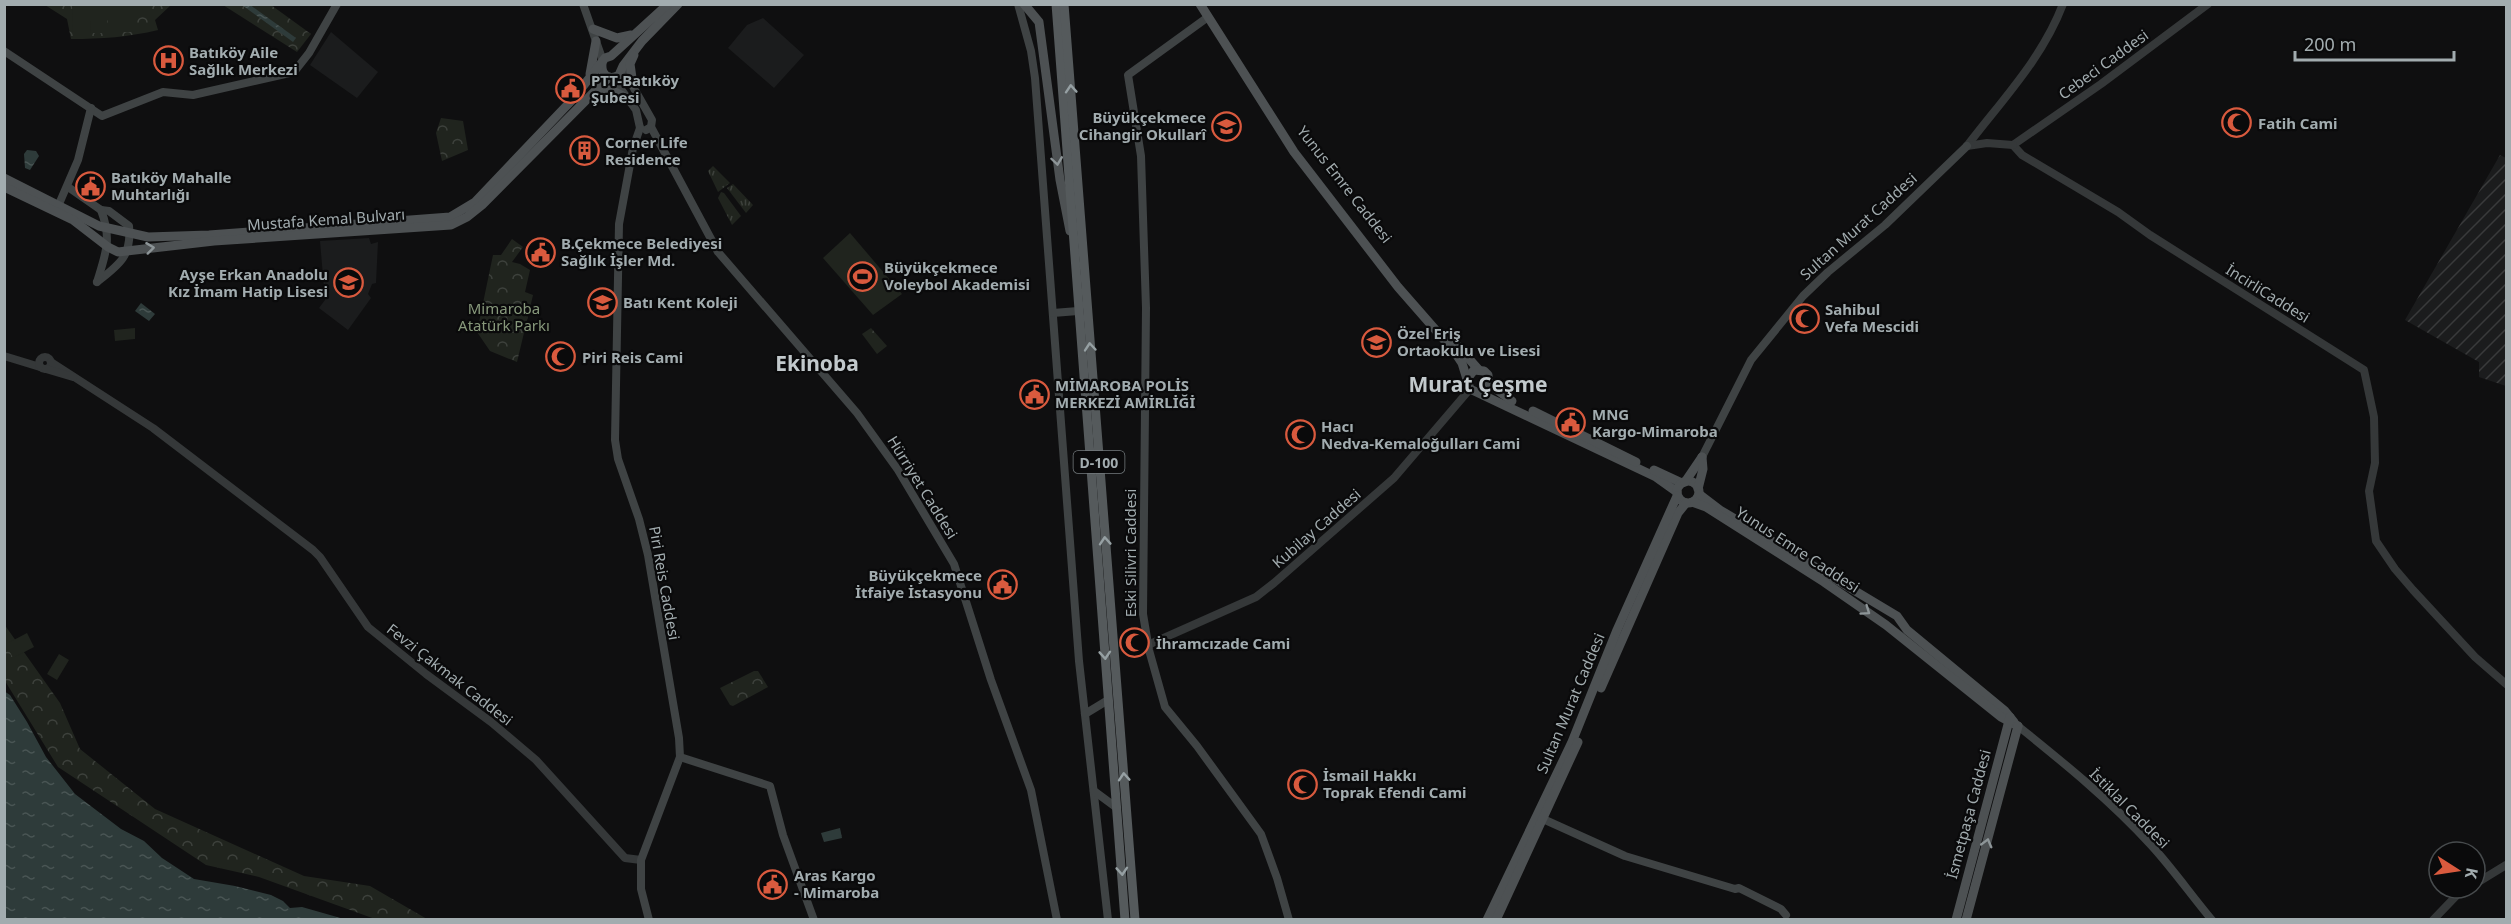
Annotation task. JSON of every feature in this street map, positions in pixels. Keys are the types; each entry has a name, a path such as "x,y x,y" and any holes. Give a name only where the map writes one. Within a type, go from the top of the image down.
{"highway":[{"name":"D-100","path":"1056,4 1125,920"},
{"name":"D-100","path":"1064,4 1135,920"}],"main road":[{"path":"4,51 102,116 163,92 193,95 294,72 309,52 337,4"},
{"path":"583,4 596,41 606,59"},
{"path":"4,178 107,229 148,237 209,235 450,218 475,202 606,59 668,4"},
{"path":"611,78 619,75 639,45 678,4"},
{"path":"1018,4 1031,51 1035,78 1074,610 1108,920"},
{"path":"1024,4 1039,22 1060,180 1073,241"},
{"path":"1200,4 1294,152 1398,287 1454,351 1474,391 1680,488"},
{"name":"Yunus Emre Caddesi","path":"1205,4 1209,16 1301,154 1406,287 1478,369"},
{"name":"Eski Silivri Caddesi","path":"1209,16 1128,75 1141,156 1146,312 1143,614 1148,645 1165,707 1197,746 1261,834 1277,878 1288,920"},
{"path":"592,29 617,38 636,33"},
{"path":"592,29 606,59 604,74 611,78 636,110 639,125 644,130 651,127 649,116 621,59 606,59"},
{"path":"588,80 596,41"},
{"path":"633,84 630,64 639,45"},
{"name":"Mustafa Kemal Bulvarı","path":"4,187 73,220 118,252 152,246 214,241 442,227 456,224 482,205 582,103 611,78"},
{"path":"598,90 611,90 625,97"},
{"path":"59,204 68,187 80,153 91,108"},
{"path":"639,125 642,115 649,116"},
{"name":"Piri Reis Caddesi","path":"639,125 619,224 615,440 618,459 639,519 648,555 680,738 680,757 641,860"},
{"name":"Hürriyet Caddesi","path":"651,127 718,252 857,413 898,470 951,558 987,670 1032,790 1057,920"},
{"name":"Sultan Murat Caddesi","path":"1540,818 1617,630 1680,488 1702,457 1751,360 1803,296 1885,225 1967,146"},
{"path":"68,187 101,210 109,211 129,226 128,251 115,268 97,282 108,247 107,229 101,210"},
{"path":"1053,313 1078,310"},
{"path":"1467,379 1470,372 1478,369 1486,373 1489,384 1506,398 1680,488"},
{"path":"1474,391 1486,389 1489,384"},
{"path":"1699,491 1703,469 1702,457"},
{"path":"1680,488 1691,482 1720,510 1897,618 1907,630 2012,721"},
{"name":"Yunus Emre Caddesi","path":"1680,488 1689,502 1706,507 1824,582 1888,627 2012,721"},
{"name":"Sultan Murat Caddesi","path":"1487,920 1502,898 1540,818 1678,513 1699,491"},
{"path":"1888,627 1888,615 1897,618"},
{"path":"1085,714 1108,700"},
{"name":"İsmetpaşa Caddesi","path":"1956,920 1988,799 2012,721"},
{"name":"İsmetpaşa Caddesi","path":"1966,920 1998,802 2012,721"},
{"name":"İstiklal Caddesi","path":"2012,721 2058,757 2129,822 2152,846 2212,920"},
{"path":"680,757 770,786 783,835 814,920"},
{"path":"1094,791 1117,808"},
{"path":"1988,799 1998,802"},
{"path":"1540,818 1662,868 1666,867 1735,889 1794,920"},
{"path":"641,860 641,889 650,920"},
{"path":"1969,869 1979,872"},
{"path":"1496,920 1502,898"}],"street":[{"path":"1967,146 2042,49 2063,4"},
{"name":"Cebeci Caddesi","path":"2013,144 2100,84 2208,4"},
{"path":"1967,146 1987,143 2013,144"},
{"name":"İncirliCaddesi","path":"2013,144 2022,155 2118,212 2150,235 2364,370 2374,417 2375,463 2369,491 2376,541 2413,590 2475,657 2506,684"},
{"path":"4,356 42,365"},
{"name":"Fevzi Çakmak Caddesi","path":"73,377 47,357 42,365 73,377 153,428 313,550 320,556 368,627 491,722 536,760 625,858 641,860"},
{"name":"Kubilay Caddesi","path":"1148,645 1256,597 1274,583 1394,478 1474,391"},
{"path":"2487,877 2506,865"},
{"path":"2433,920 2452,900"}],"shaded area":[{"path":"763,18 804,55 774,88 728,48 747,25"},
{"path":"331,32 378,72 357,98 310,65"},
{"path":"2500,155 2506,158 2506,386 2479,377 2479,362 2405,320"},
{"name":"Ayşe Erkan Anadolu Kız İmam Hatip Lisesi","path":"369,238 371,244 378,242 376,283 372,284 368,294 371,298 348,330 319,308 325,300 320,241"}],"green space":[{"path":"45,5 171,5 155,20 158,30 115,37 71,39 67,19"},
{"path":"72,5 106,5 106,33 91,33 91,21 90,33 73,33"},
{"path":"108,5 133,5 133,32 108,32"},
{"path":"223,5 271,5 311,34 297,52"},
{"path":"441,118 463,121 468,150 442,161 436,133"},
{"path":"713,166 730,183 718,192 708,171"},
{"path":"733,184 753,205 746,213 727,188"},
{"path":"721,192 741,216 732,225 718,198"},
{"name":"Büyükçekmece Voleybol Akademisi","path":"850,233 902,294 873,315 823,258"},
{"name":"Mimaroba Atatürk Parkı","path":"512,239 523,247 512,262 530,270 525,292 533,295 517,362 490,351 477,332 493,255 501,255"},
{"path":"135,328 135,339 115,341 114,330"},
{"path":"871,328 887,346 877,354 862,334"},
{"path":"4,624 60,703 80,749 155,809 304,876 370,886 427,919 375,919 259,877 206,865 58,767 5,681"},
{"path":"27,633 34,647 13,658 6,644"},
{"path":"59,654 69,660 57,680 47,674"},
{"path":"758,671 768,687 733,706 730,705 720,688"}],"water":[{"path":"242,5 250,5 296,38 293,42"},
{"path":"27,150 36,151 39,156 30,170 25,168 24,154"},
{"path":"141,303 155,314 149,321 135,311"},
{"path":"4,691 10,695 46,757 75,794 121,829 144,841 162,858 194,879 271,895 283,901 290,908 302,907 344,919 5,919"},
{"path":"840,828 842,838 824,842 821,833"}],"place":[{"name":"Batıköy Aile Sağlık Merkezi","path":"168,61"},
{"name":"PTT-Batıköy Şubesi","path":"570,89"},
{"name":"Fatih Cami","path":"2237,123"},
{"name":"Büyükçekmece Cihangir Okullarî","path":"1227,126"},
{"name":"Corner Life Residence","path":"584,151"},
{"name":"Batıköy Mahalle Muhtarlığı","path":"90,186"},
{"name":"B.Çekmece Belediyesi Sağlık İşler Md.","path":"540,252"},
{"name":"Büyükçekmece Voleybol Akademisi","path":"863,276"},
{"name":"Ayşe Erkan Anadolu Kız İmam Hatip Lisesi","path":"349,283"},
{"name":"Batı Kent Koleji","path":"602,302"},
{"name":"Sahibul Vefa Mescidi","path":"1804,318"},
{"name":"Özel Eriş Ortaokulu ve Lisesi","path":"1376,342"},
{"name":"Piri Reis Cami","path":"561,357"},
{"name":"MİMAROBA POLİS MERKEZİ AMİRLİĞİ","path":"1034,394"},
{"name":"MNG Kargo-Mimaroba","path":"1571,423"},
{"name":"Hacı Nedva-Kemaloğulları Cami","path":"1300,435"},
{"name":"Büyükçekmece İtfaiye İstasyonu","path":"1003,584"},
{"name":"İhramcızade Cami","path":"1135,643"},
{"name":"İsmail Hakkı Toprak Efendi Cami","path":"1302,784"},
{"name":"Aras Kargo - Mimaroba","path":"773,884"}],"district":[{"name":"Ekinoba","path":"817,363"},
{"name":"Murat Çeşme","path":"1478,384"}]}
